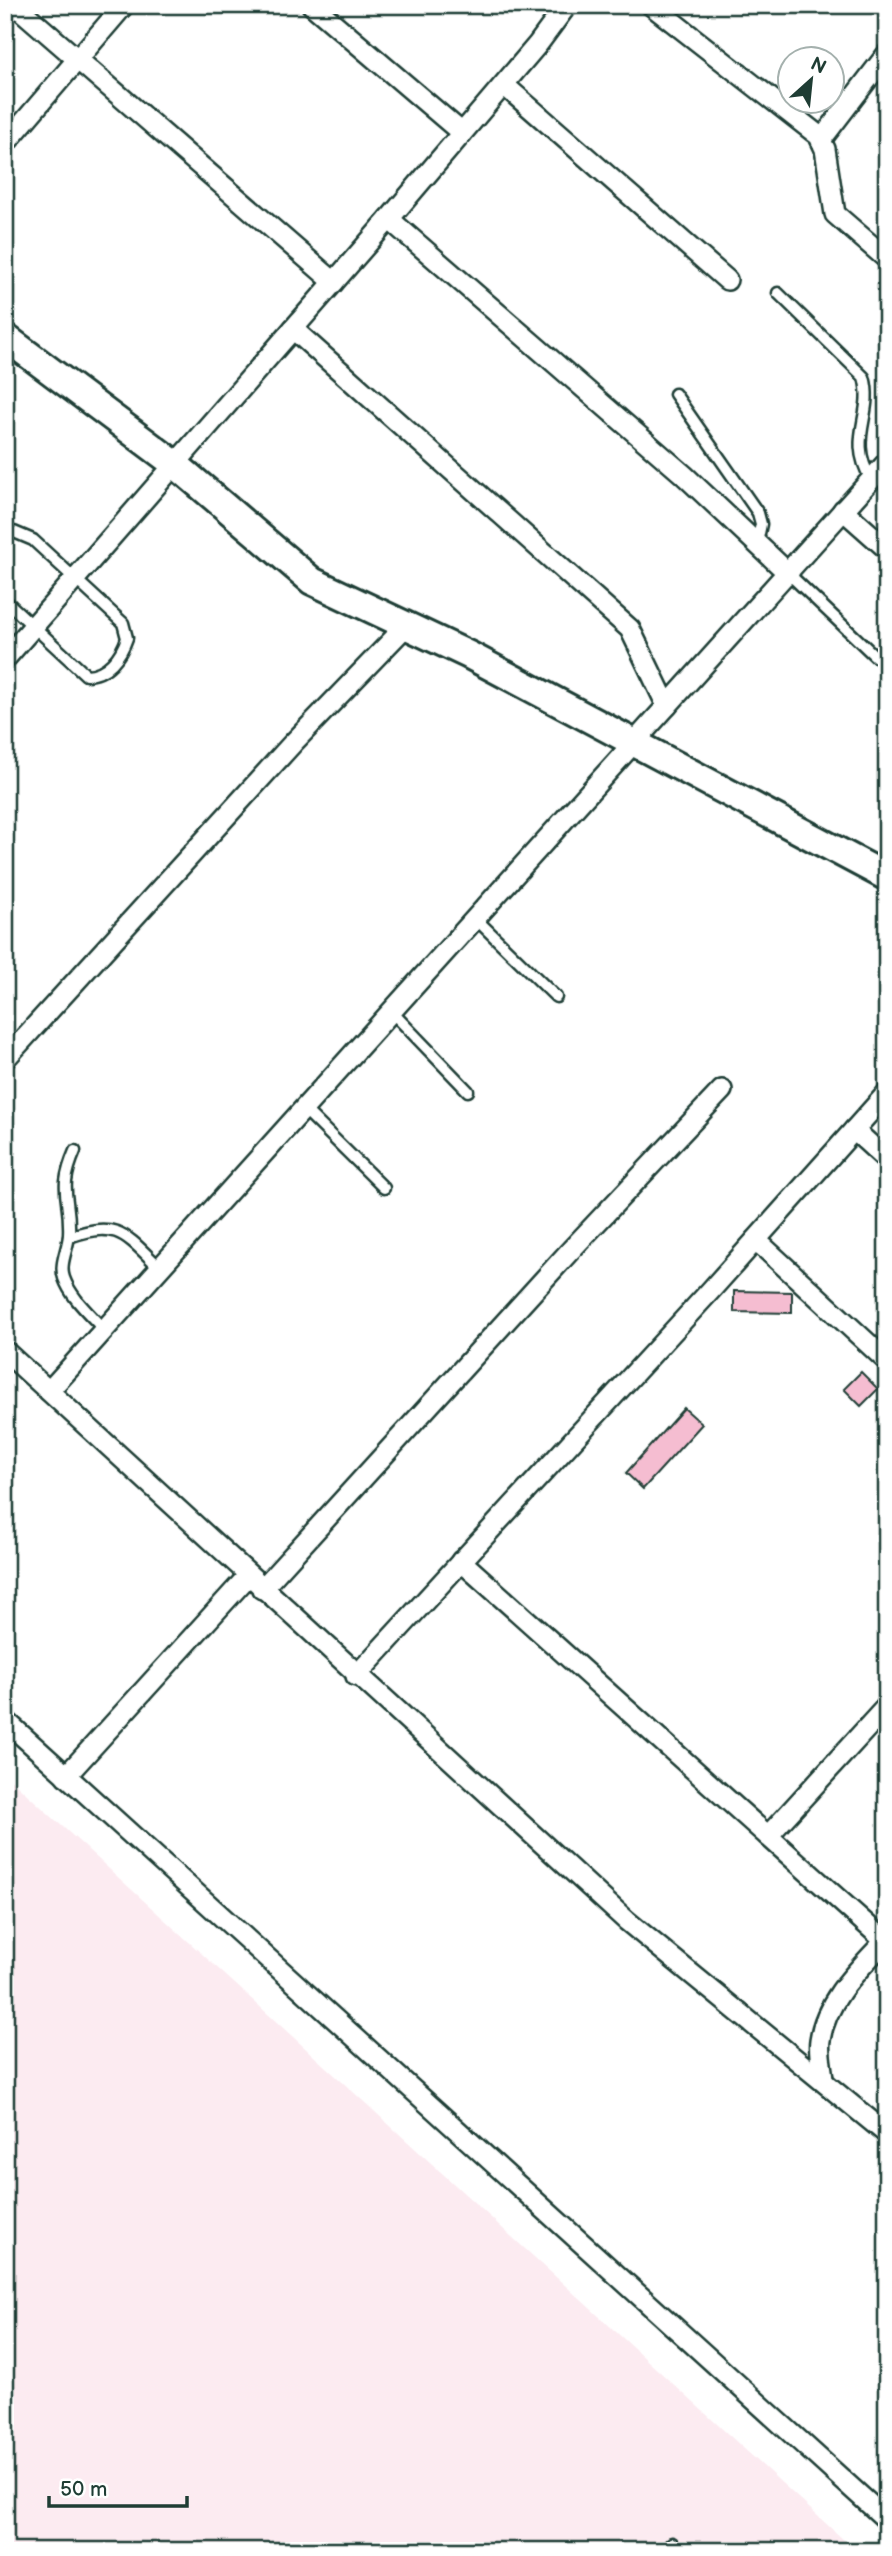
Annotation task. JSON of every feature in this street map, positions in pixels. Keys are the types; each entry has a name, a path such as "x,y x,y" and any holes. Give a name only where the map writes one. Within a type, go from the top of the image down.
{"main road":[{"path":"9,336 176,465 312,581 469,655 887,877"}],"street":[{"path":"15,5 334,282"},
{"path":"5,144 124,5"},
{"path":"312,5 462,134"},
{"path":"5,659 389,219 504,85 567,5"},
{"path":"651,5 821,140 835,214 887,259"},
{"path":"821,140 887,54"},
{"path":"504,85 727,280"},
{"path":"389,219 684,475 789,574"},
{"path":"293,329 630,629 667,706"},
{"path":"49,1391 789,574 887,462"},
{"path":"843,510 887,549"},
{"path":"5,1059 293,743 406,626"},
{"path":"66,1776 255,1583 722,1090"},
{"path":"356,1676 887,1093"},
{"path":"854,1130 887,1160"},
{"path":"755,1240 886,1358"},
{"path":"5,1351 356,1676 627,1921 887,2134"},
{"path":"461,1561 886,1940 838,1994 827,2016 820,2042 823,2079"},
{"path":"768,1836 887,1706"},
{"path":"5,1720 887,2520"}],"lane":[{"path":"778,293 864,377 866,389 859,456 871,479"},
{"path":"675,394 758,513 761,524 757,543"},
{"path":"5,537 14,532 23,533 76,577 123,623 127,631 124,646 115,661 100,674 86,675 32,628 5,600"},
{"path":"789,574 876,657"},
{"path":"475,918 556,997"},
{"path":"391,1011 468,1091"},
{"path":"303,1108 384,1188"},
{"path":"75,1150 66,1175 64,1194 69,1237 63,1277 74,1296 104,1330"},
{"path":"69,1237 104,1227 113,1229 129,1237 159,1267"}],"shaded area":[{"path":"5,1774 856,2551 5,2551"}],"building":[{"path":"734,1291 792,1292 792,1313 734,1312"},
{"path":"861,1372 878,1389 861,1406 844,1389"},
{"path":"684,1408 702,1424 643,1489 626,1473"}]}
